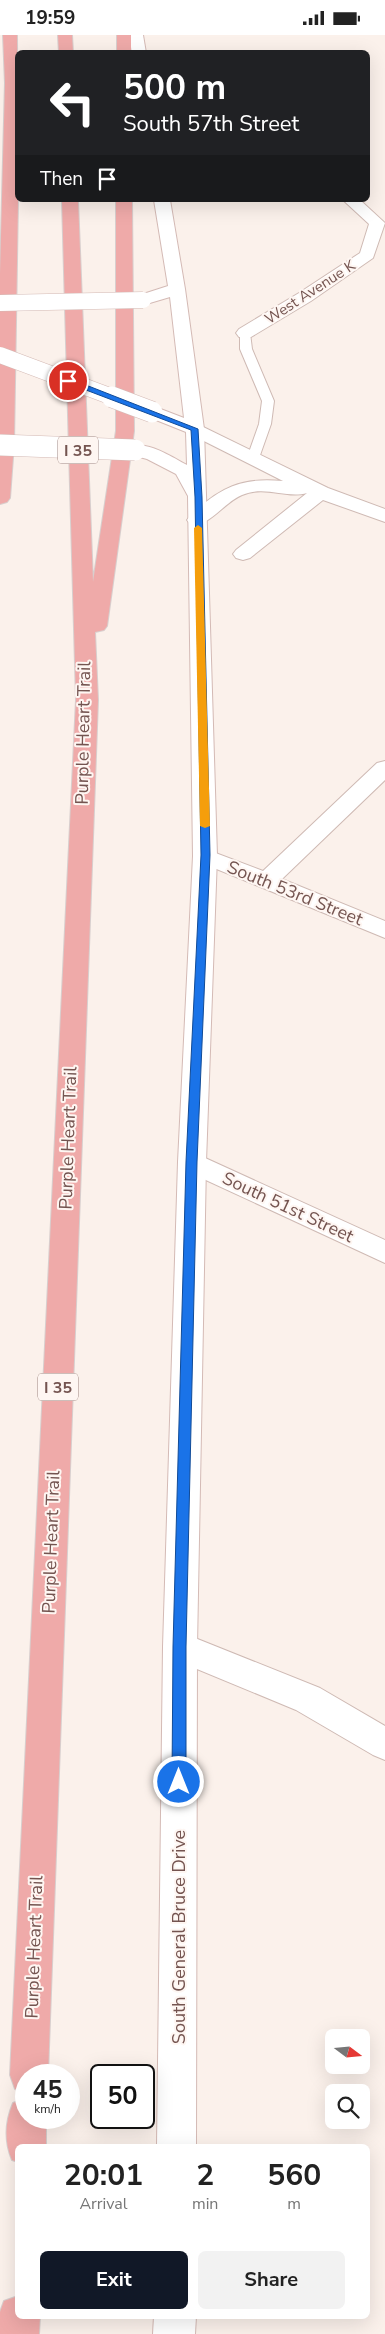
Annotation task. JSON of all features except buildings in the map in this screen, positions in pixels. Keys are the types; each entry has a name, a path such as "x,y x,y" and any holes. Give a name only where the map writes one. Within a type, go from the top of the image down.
{"highway":[{"path":"0,498 5,444 12,83 10,35"},
{"path":"65,35 66,50"},
{"path":"124,35 124,50"},
{"name":"Purple Heart Trail","path":"29,2064 86,700 70,202"},
{"path":"86,700 125,431 124,202"},
{"path":"26,2144 27,2129"},
{"path":"18,2334 19,2319"}],"main road":[{"path":"136,35 138,50"},
{"name":"South General Bruce Drive","path":"162,202 177,289 194,429 198,508 206,855 192,1162 180,1647 177,2144"},
{"name":"West Avenue K","path":"245,333 305,297 367,255 377,223 353,202"},
{"path":"0,303 143,300 177,289"},
{"path":"0,355 194,429 321,492 385,517"},
{"path":"0,445 135,450 154,455 183,470 198,508 235,489 277,485 321,492"},
{"path":"243,554 321,492"},
{"path":"265,882 385,768"},
{"name":"South 53rd Street","path":"206,855 265,882 385,930"},
{"name":"South 51st Street","path":"192,1162 385,1252"},
{"path":"180,1647 308,1699 385,1744"},
{"path":"174,2334 175,2319"}],"lane":[{"path":"245,333 246,349 268,401 265,424 253,458"}],"slow traffic":[{"path":"198,528 205,826"}],"route":[{"path":"68,381 194,429 198,497 206,855 192,1162 180,1647 179,1782"}]}
